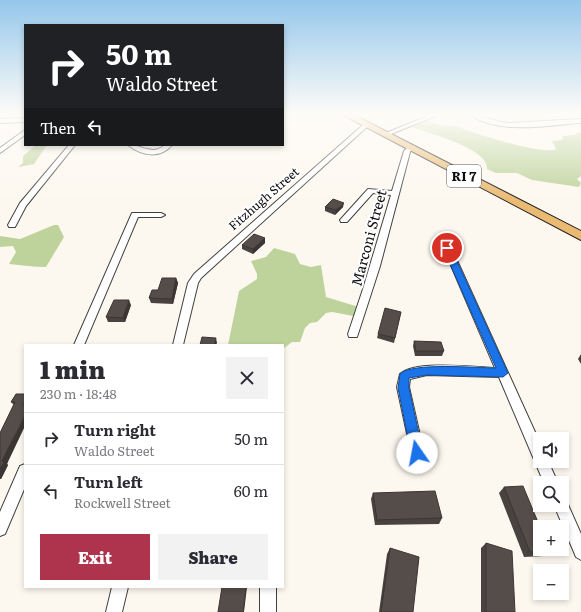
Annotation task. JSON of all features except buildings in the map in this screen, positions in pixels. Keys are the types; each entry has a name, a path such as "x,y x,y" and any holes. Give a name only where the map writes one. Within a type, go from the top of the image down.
{"main road":[{"name":"RI 7","path":"399,144 581,236"}],"street":[{"path":"0,151 10,144"},
{"name":"Fitzhugh Street","path":"178,344 193,283 197,276 345,144"},
{"path":"12,225 23,204 71,146"},
{"path":"134,146 152,153 161,152 168,146"},
{"name":"Marconi Street","path":"353,334 363,309 394,193 407,151 409,149"},
{"path":"344,220 371,191 394,193"},
{"path":"80,344 135,215 161,215"},
{"path":"447,248 533,442"},
{"path":"417,453 403,388 404,377 410,373 427,370 503,373"},
{"path":"0,529 24,473"},
{"path":"563,512 581,552"},
{"path":"114,612 120,588"},
{"path":"268,588 268,612"}],"green space":[{"path":"459,144 511,144 550,150 556,149 553,144 581,144 581,176 577,179 581,183 579,187 532,180 517,173 496,173 487,169 485,161 478,154"},
{"path":"35,146 46,146 34,164 18,167 23,163 23,156"},
{"path":"54,225 58,225 64,237 46,267 9,264 16,252 13,246 0,247 0,236 20,239"},
{"path":"274,248 295,254 300,264 311,267 321,265 326,297 362,308 359,317 332,312 326,313 317,322 310,323 305,328 300,342 292,342 284,348 284,344 228,344 239,291 257,279 257,274 251,261 266,257"}],"route":[{"path":"417,453 403,388 404,377 406,375 427,370 503,373 447,248"}]}
